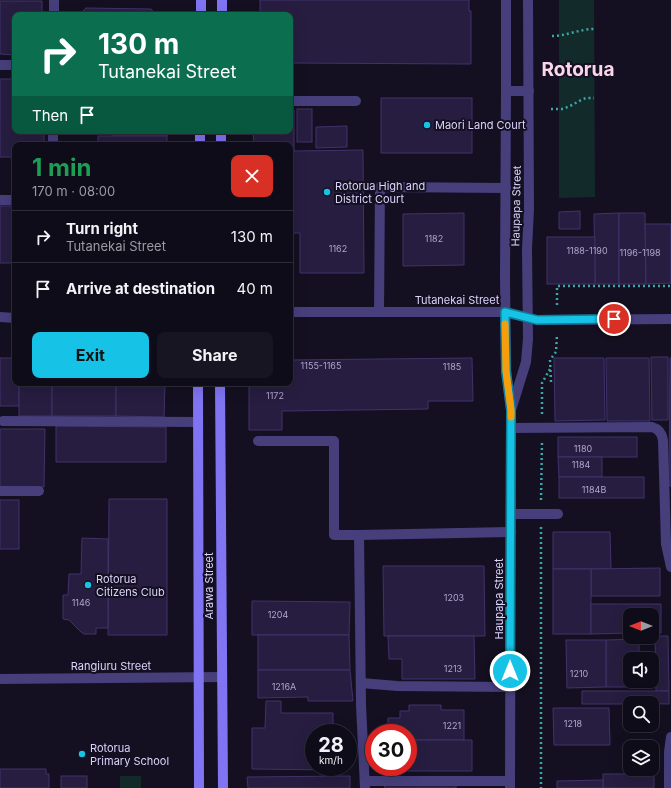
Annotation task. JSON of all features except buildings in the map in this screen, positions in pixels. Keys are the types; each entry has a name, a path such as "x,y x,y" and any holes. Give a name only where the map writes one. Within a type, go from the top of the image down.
{"main road":[{"path":"201,0 201,12"},
{"path":"222,0 222,12"},
{"name":"Arawa Street","path":"198,386 199,788"},
{"name":"Arawa Street","path":"220,386 223,788"}],"street":[{"path":"54,0 54,12"},
{"name":"Haupapa Street","path":"506,0 505,312 506,371 511,410 510,784"},
{"name":"Haupapa Street","path":"511,410 526,362 528,339 528,0"},
{"path":"0,65 12,65"},
{"path":"506,92 529,92"},
{"path":"293,101 356,101"},
{"path":"379,312 380,187 506,188"},
{"path":"0,200 12,200"},
{"name":"Tutanekai Street","path":"293,312 505,312 537,320 671,319"},
{"path":"0,318 12,318"},
{"path":"3,421 198,422"},
{"path":"511,428 652,427 660,430 664,440 666,544 671,567"},
{"path":"258,441 334,441 334,535 359,535 421,530 511,532"},
{"path":"0,492 39,492"},
{"path":"511,514 558,514"},
{"path":"359,535 361,705 366,784 510,784"},
{"name":"Rangiuru Street","path":"0,679 222,677"},
{"path":"361,683 397,686 510,687"},
{"path":"669,788 669,752 671,737"}],"path":[{"path":"552,36 565,35 586,29 594,29"},
{"path":"551,109 563,109 586,98 594,98"},
{"path":"557,303 557,286 671,286"},
{"path":"551,382 550,360 556,352 557,332"},
{"path":"542,383 550,369"},
{"path":"541,650 541,788"}],"green space":[{"path":"559,0 594,0 595,197 559,198"},
{"path":"120,776 141,776 141,788 120,788"}],"slow traffic":[{"path":"505,324 506,371 511,417"}],"place":[{"name":"Maori Land Court","path":"427,125"},
{"name":"Rotorua High and District Court","path":"327,192"},
{"name":"Rotorua Citizens Club","path":"88,585"},
{"name":"Rotorua Primary School","path":"82,754"}],"district":[{"name":"Rotorua","path":"578,69"}],"route":[{"path":"510,671 511,410 506,371 505,312 537,320 614,319"}]}
